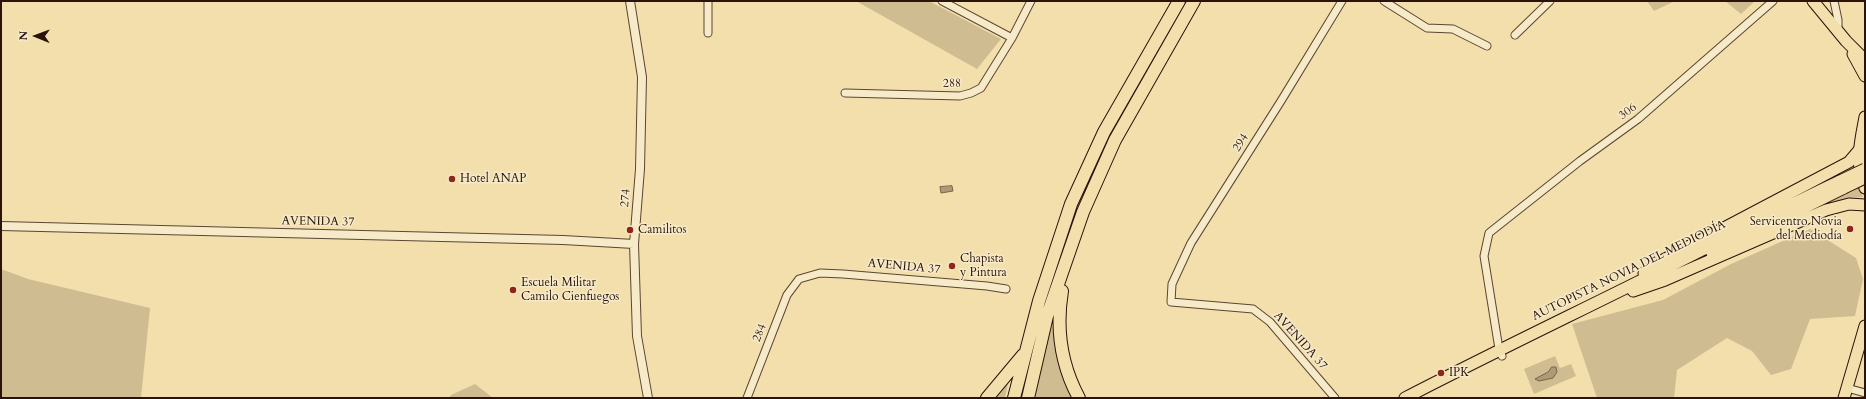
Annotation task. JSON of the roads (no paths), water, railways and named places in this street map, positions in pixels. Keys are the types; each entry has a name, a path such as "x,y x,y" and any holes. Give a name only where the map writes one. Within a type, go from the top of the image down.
{"highway":[{"path":"1014,398 1039,301 1071,204 1104,132 1179,1"},
{"path":"1028,398 1047,316 1083,212 1115,140 1194,1"},
{"path":"1079,398 1070,382 1060,341 1058,313 1062,288 1083,212"},
{"path":"987,398 1025,352"}],"main road":[{"path":"1813,1 1838,32 1865,60"},
{"path":"1846,41 1865,76"},
{"path":"1865,117 1858,166 1865,188"},
{"path":"1627,290 1665,259 1849,162 1860,149"},
{"name":"AUTOPISTA NOVIA DEL MEDIODÍA","path":"1664,273 1795,202 1865,169"},
{"name":"AUTOPISTA NOVIA DEL MEDIODÍA","path":"1405,398 1501,353 1627,290 1865,178"},
{"path":"1627,290 1665,280 1826,210 1849,204 1865,205"},
{"path":"1845,393 1865,326"},
{"name":"AUTOPISTA NOVIA DEL MEDIODÍA","path":"1419,398 1501,353"}],"street":[{"name":"274","path":"630,1 642,77 640,169 634,244 637,336 648,398"},
{"path":"708,1 708,33"},
{"path":"942,1 1012,38"},
{"name":"288","path":"845,93 960,96 972,93 981,88 1012,38 1031,1"},
{"name":"294","path":"1171,302 1172,284 1191,242 1281,101 1342,1"},
{"path":"1384,1 1427,28 1453,28 1487,46"},
{"path":"1515,35 1550,1"},
{"name":"306","path":"1501,353 1484,256 1489,233 1580,161 1638,119 1773,1"},
{"path":"1834,1 1838,20 1838,32"},
{"name":"AVENIDA 37","path":"1,226 563,240 634,244"},
{"name":"AVENIDA 37","path":"800,279 820,274 835,274 987,286 1006,289"},
{"name":"284","path":"747,398 787,295 800,279"},
{"name":"AVENIDA 37","path":"1171,302 1253,309 1270,322 1335,398"},
{"path":"1845,393 1865,393"}],"place":[{"name":"Hotel ANAP","path":"452,179"},
{"name":"Servicentro Novia del Mediodía","path":"1850,229"},
{"name":"Camilitos","path":"630,230"},
{"name":"Chapista y Pintura","path":"952,266"},
{"name":"Escuela Militar Camilo Cienfuegos","path":"513,290"},
{"name":"IPK","path":"1441,373"}]}
